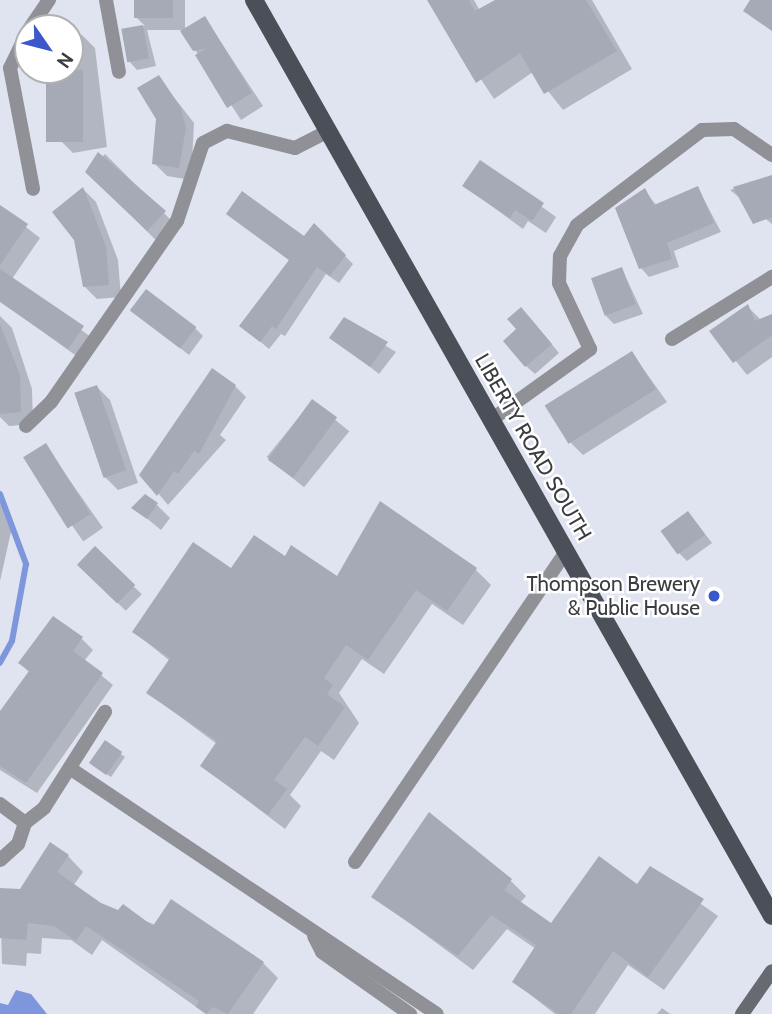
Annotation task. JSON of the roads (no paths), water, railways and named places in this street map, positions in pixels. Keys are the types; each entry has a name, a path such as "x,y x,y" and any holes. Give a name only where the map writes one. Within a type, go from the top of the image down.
{"main road":[{"name":"LIBERTY ROAD SOUTH","path":"254,0 772,916"},
{"path":"742,1014 772,971"}],"street":[{"path":"106,0 119,72"},
{"path":"14,60 10,68 33,189"},
{"path":"491,420 590,349 559,283 560,256 577,225 702,130 734,129 772,155"},
{"path":"26,426 51,402 177,222 203,143 227,131 295,148 328,131"},
{"path":"672,339 772,277"},
{"path":"355,862 566,552"},
{"path":"0,860 18,844 25,823 38,815 71,769 105,712"},
{"path":"71,769 314,936 332,940 437,1014"},
{"path":"0,804 25,823"},
{"path":"314,936 322,953 410,1014"}],"water":[{"path":"16,990 31,994 47,1014 0,1014 0,1003 8,1005"}],"waterway":[{"path":"0,494 26,564 12,641 0,663"}],"place":[{"name":"Thompson Brewery & Public House","path":"714,596"}]}
